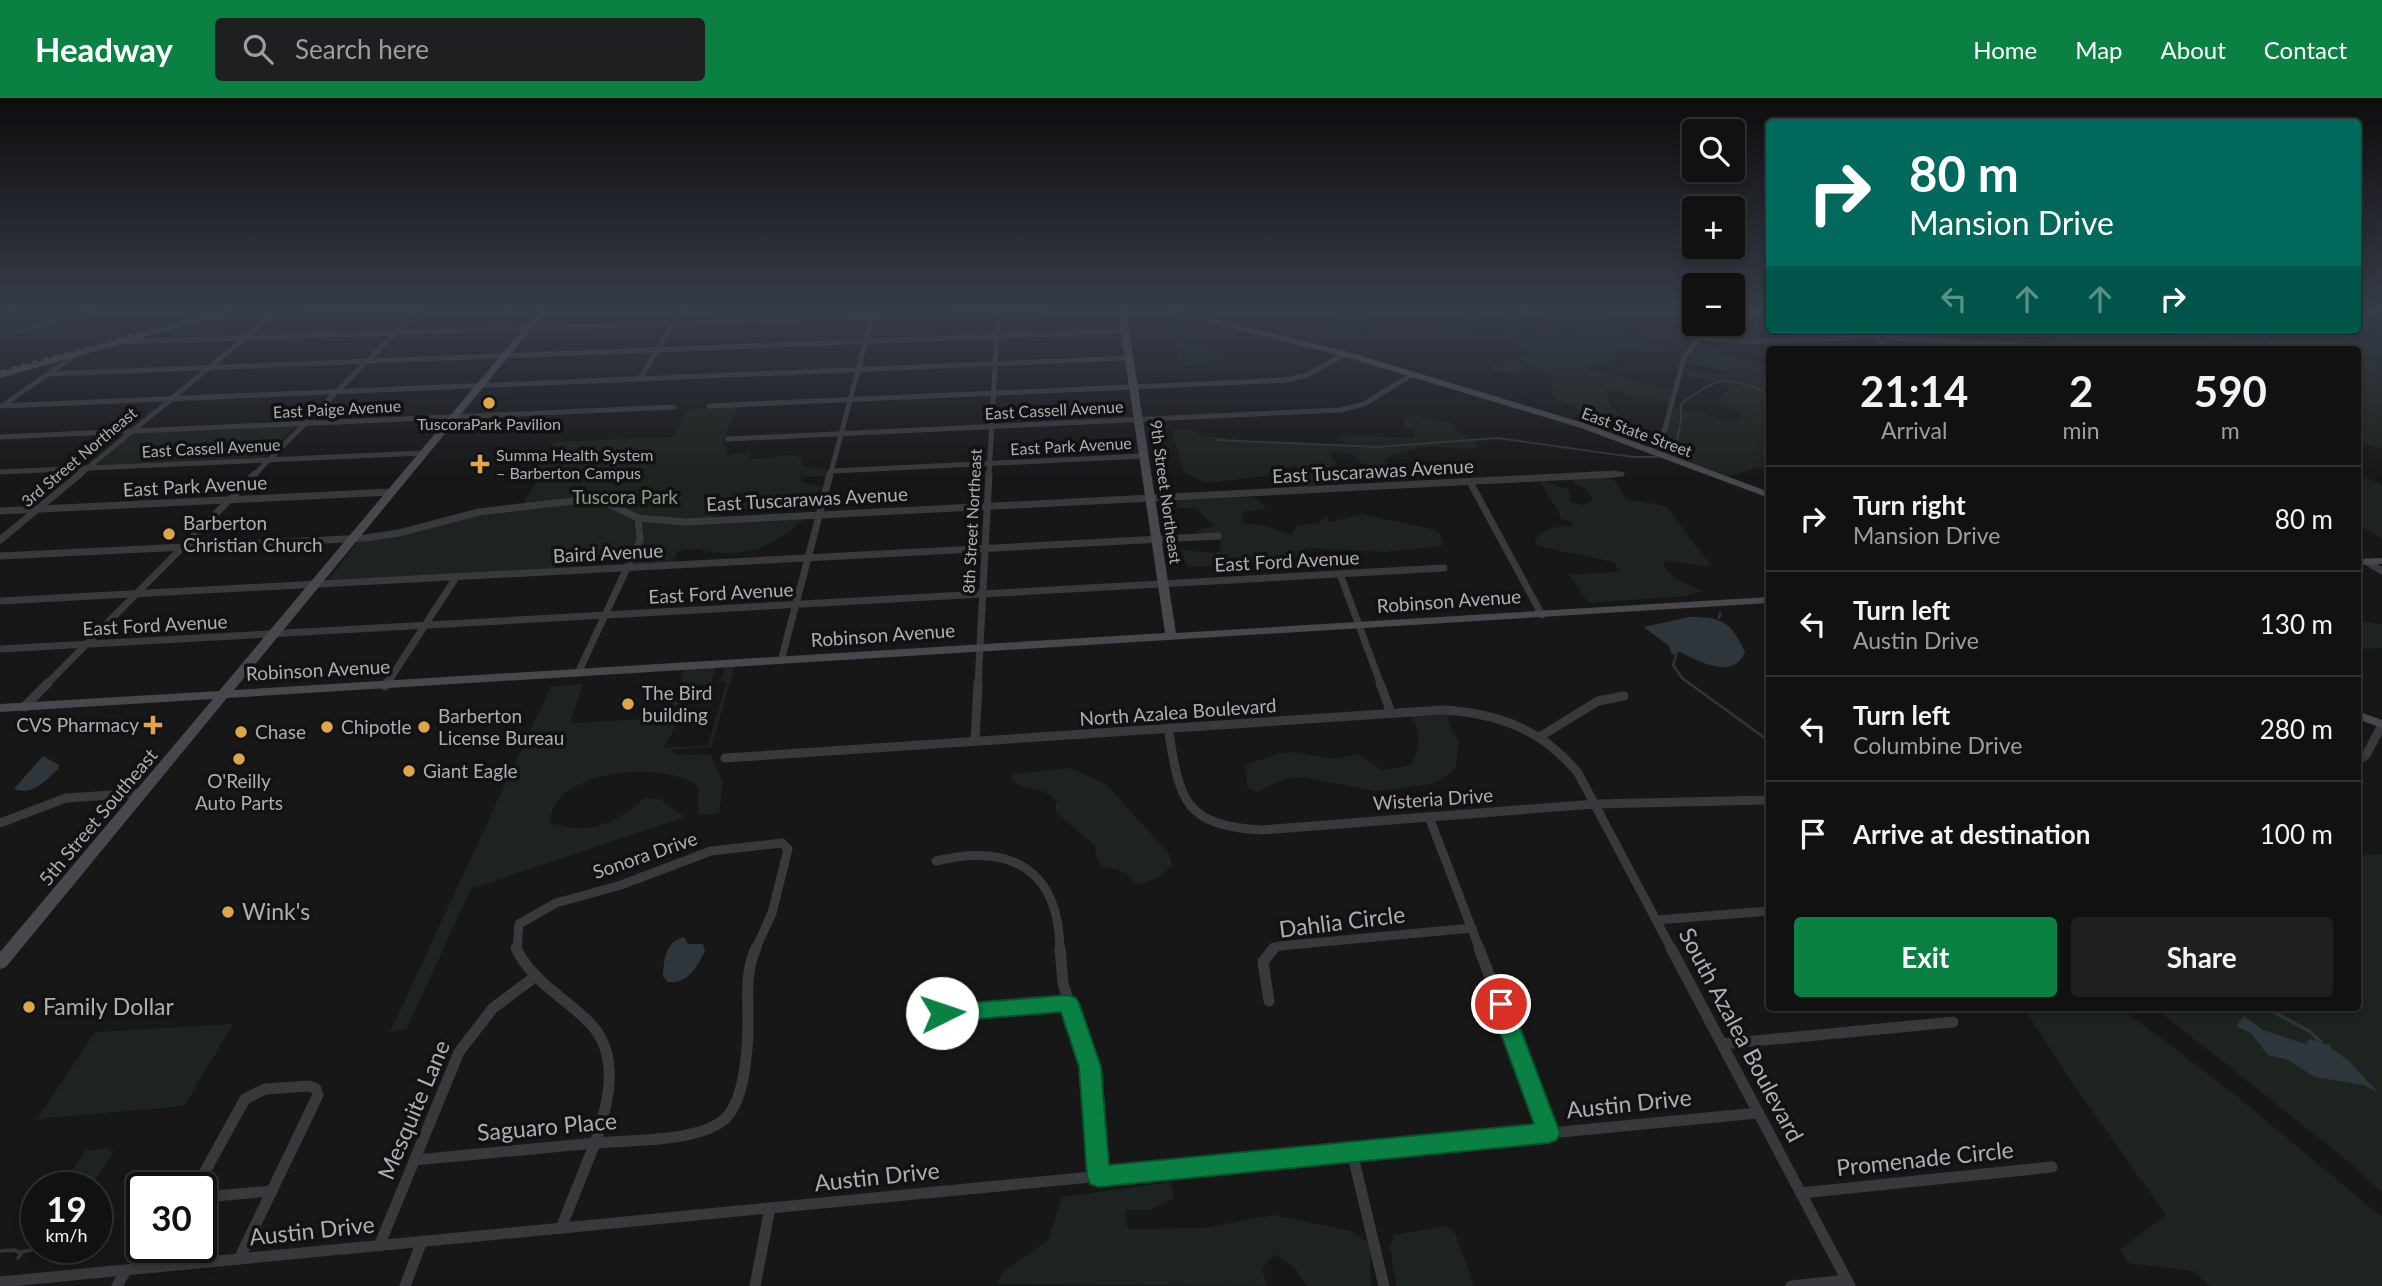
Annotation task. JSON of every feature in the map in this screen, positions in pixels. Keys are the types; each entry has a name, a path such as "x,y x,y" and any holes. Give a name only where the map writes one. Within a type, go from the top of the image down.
{"main road":[{"path":"0,375 30,366"},
{"name":"5th Street Southeast","path":"0,963 144,793 495,366"},
{"name":"9th Street Northeast","path":"1131,366 1171,637"},
{"name":"East State Street","path":"1387,366 1584,426 1766,494"},
{"path":"2362,562 2382,561"},
{"name":"Robinson Avenue","path":"0,708 1766,600"},
{"path":"2361,717 2382,725"}],"street":[{"path":"1,406 59,366"},
{"path":"49,374 250,366"},
{"path":"24,707 361,366"},
{"path":"640,379 647,366"},
{"path":"780,661 859,366"},
{"path":"1,406 939,366"},
{"name":"8th Street Northeast","path":"975,741 995,366"},
{"path":"709,406 1289,380 1307,375 1322,366"},
{"path":"1650,451 1665,431 1682,366"},
{"name":"3rd Street Northeast","path":"0,540 209,368"},
{"name":"East Cassell Avenue","path":"728,439 1346,410 1364,404 1413,374"},
{"name":"East Paige Avenue","path":"0,437 674,407"},
{"name":"East Cassell Avenue","path":"0,472 423,453"},
{"name":"East Park Avenue","path":"832,471 1144,456"},
{"name":"East Tuscarawas Avenue","path":"0,556 352,538 399,533 479,512 563,502 607,503 638,518 685,522 1622,474"},
{"path":"1469,482 1542,615"},
{"name":"East Park Avenue","path":"0,511 391,492"},
{"path":"578,673 640,540 641,527 638,518"},
{"name":"Baird Avenue","path":"0,601 1218,536"},
{"path":"2362,562 2382,571"},
{"name":"East Ford Avenue","path":"0,649 1444,568"},
{"path":"1340,574 1391,713"},
{"path":"385,686 457,576"},
{"path":"1541,736 1598,701 1624,696"},
{"name":"North Azalea Boulevard","path":"725,758 1391,713 1470,711 1510,722 1541,736 1572,764 1595,804"},
{"path":"2361,759 2367,755 2382,725"},
{"name":"Wisteria Drive","path":"1168,728 1180,795 1193,812 1222,826 1262,830 1595,804 1766,800"},
{"path":"0,823 66,798 144,793"},
{"name":"South Azalea Boulevard","path":"1595,804 1848,1283"},
{"path":"1429,817 1549,1133"},
{"name":"Sonora Drive","path":"536,976 518,954 519,924 556,902 621,885 711,851 782,844 788,849"},
{"name":"Saguaro Place","path":"415,1160 683,1136 713,1128 730,1115 737,1101 749,1038 746,998 748,965 772,913 788,849"},
{"path":"936,861 962,853 985,853 1024,867 1042,883 1056,909 1059,959 1068,1003 1090,1067 1098,1176"},
{"path":"1657,920 1766,911"},
{"name":"Dahlia Circle","path":"1269,1001 1264,962 1266,955 1279,946 1472,928"},
{"path":"536,976 597,1031 608,1052 611,1072 608,1095 594,1144 561,1228"},
{"name":"Mesquite Lane","path":"379,1246 454,1062 470,1034 502,1000 536,976"},
{"path":"942,1013 1068,1003"},
{"path":"1722,1044 1952,1021"},
{"path":"204,1172 245,1099 265,1088 309,1086 317,1089 318,1096 239,1259"},
{"name":"Austin Drive","path":"0,1282 1758,1113"},
{"path":"1352,1152 1384,1286"},
{"name":"Promenade Circle","path":"1801,1193 2053,1167"},
{"path":"217,1196 272,1191"},
{"path":"755,1286 770,1208"},
{"path":"405,1286 422,1241"},
{"path":"117,1286 126,1270"},
{"path":"1790,1286 1848,1283"}],"green space":[{"path":"1491,366 1524,366 1515,374 1495,371"},
{"path":"1527,366 1589,366 1588,369 1676,391 1672,406 1660,400 1635,398 1606,390 1611,407 1622,414 1595,417 1553,397 1550,373"},
{"path":"1703,366 1766,366 1766,470 1756,468 1727,477 1654,449 1663,435 1672,406 1729,421 1739,419 1739,413 1717,401 1730,389 1724,382 1689,378 1684,368 1703,374 1738,374"},
{"path":"2361,366 2382,366 2382,448 2361,444"},
{"name":"Tuscora Park","path":"737,407 722,445 727,446 726,456 751,451 750,459 789,455 801,457 802,466 832,470 826,476 801,477 802,482 823,487 795,510 752,509 710,518 805,518 787,534 766,545 732,553 683,550 677,552 673,562 625,564 629,554 596,555 596,558 560,564 557,568 328,580 358,541 456,517 521,508 539,476 539,453 549,451 554,442 674,437 688,409"},
{"path":"1416,416 1451,423 1478,447 1414,449 1384,459 1389,467 1362,464 1355,455 1337,451 1329,455 1337,464 1327,470 1327,483 1308,486 1306,476 1295,465 1265,476 1205,483 1184,473 1172,431 1188,430 1214,437 1265,442 1350,444 1337,439 1342,435 1414,438 1415,432 1404,427 1405,417"},
{"path":"295,426 264,457 96,465 134,433"},
{"path":"2361,474 2382,485 2382,539 2361,526"},
{"path":"1604,477 1615,481 1626,499 1666,506 1712,567 1666,561 1663,564 1675,578 1703,591 1685,596 1589,603 1568,574 1620,572 1613,562 1537,546 1535,541 1547,530 1573,526 1572,521 1561,520 1540,480 1569,490 1570,502 1582,505 1594,501 1587,490 1573,483 1575,478"},
{"path":"1209,496 1256,498 1267,508 1244,512 1241,523 1262,525 1291,535 1298,525 1319,523 1326,516 1330,522 1361,514 1437,530 1444,542 1442,546 1385,552 1306,548 1298,556 1273,563 1188,567 1180,550 1216,553 1221,549 1219,534 1199,534 1195,531 1214,526 1196,508 1161,508 1158,504"},
{"path":"2361,621 2382,624 2382,648 2361,649"},
{"path":"726,666 735,666 711,747 669,750 677,754 711,755 723,783 719,814 698,815 698,787 682,778 661,773 612,774 589,780 569,791 555,805 550,823 565,827 590,828 623,815 645,798 659,799 685,817 471,889 406,1030 390,1032 551,686 583,684 570,723 661,718 674,698 684,669 715,667 711,684 686,685 672,733 663,748 708,745 726,683 720,681"},
{"path":"1412,715 1448,715 1450,727 1459,741 1456,768 1443,779 1430,784 1375,791 1302,777 1285,779 1257,792 1247,788 1246,765 1280,753 1296,752 1333,759 1359,754 1382,770 1409,766 1419,741"},
{"path":"1070,768 1106,784 1169,854 1172,866 1157,878 1137,885 1125,872 1101,866 1095,846 1055,811 1057,801 1051,795 1022,786 1011,779 1014,774"},
{"path":"2382,854 2382,1193 2353,1165 2159,1011 2361,1011 2361,858"},
{"path":"2026,1011 2125,1011 2238,1097 2382,1217 2382,1286 2210,1286 2193,1271 2128,1263 2120,1249 2166,1215 2075,1087"},
{"path":"233,1024 184,1106 37,1119 95,1032"},
{"path":"111,1148 109,1151 114,1151 100,1172 71,1172 86,1150"},
{"path":"1170,1182 1174,1198 1150,1210 1125,1210 1128,1229 1202,1228 1273,1215 1351,1231 1370,1243 1371,1286 1307,1286 1293,1266 1275,1254 1262,1269 1268,1286 996,1284 1004,1271 1048,1240 1062,1197"},
{"path":"1444,1226 1454,1230 1474,1286 1396,1286 1390,1248 1394,1235"}],"shaded area":[{"path":"1689,617 1710,618 1730,627 1745,652 1740,661 1733,666 1724,667 1706,664 1680,652 1672,655 1669,646 1644,627"},
{"path":"43,756 59,765 58,769 33,789 14,789"},
{"path":"684,937 688,944 703,944 705,951 686,977 668,982 663,976 667,952 673,943"},
{"path":"2244,1016 2263,1030 2306,1044 2309,1039 2330,1045 2331,1049 2349,1062 2378,1092 2363,1085 2315,1077 2288,1060 2268,1055 2251,1033 2236,1026"}],"waterway":[{"path":"1681,418 1681,404 1714,383 1731,381 1766,392"},
{"path":"1663,453 1676,445 1681,420"},
{"path":"1217,440 1377,447 1498,438 1633,457 1657,457"},
{"path":"1719,618 1720,613"},
{"path":"1676,655 1673,665 1682,678 1766,739"},
{"path":"2272,1011 2309,1031 2321,1042"},
{"path":"0,1251 15,1250 20,1253"},
{"path":"18,1258 21,1254"}],"railway":[{"path":"0,371 17,366"}],"place":[{"name":"TuscoraPark Pavilion","path":"489,403"},
{"name":"Summa Health System – Barberton Campus","path":"480,464"},
{"name":"Barberton Christian Church","path":"169,534"},
{"name":"The Bird building","path":"628,704"},
{"name":"CVS Pharmacy","path":"153,725"},
{"name":"Chipotle","path":"327,727"},
{"name":"Barberton License Bureau","path":"424,727"},
{"name":"Chase","path":"241,732"},
{"name":"O'Reilly Auto Parts","path":"239,759"},
{"name":"Giant Eagle","path":"409,771"},
{"name":"Wink's","path":"228,912"},
{"name":"Family Dollar","path":"29,1007"}],"route":[{"path":"942,1013 1068,1003 1093,1081 1098,1176 1549,1133 1501,1004"}]}
